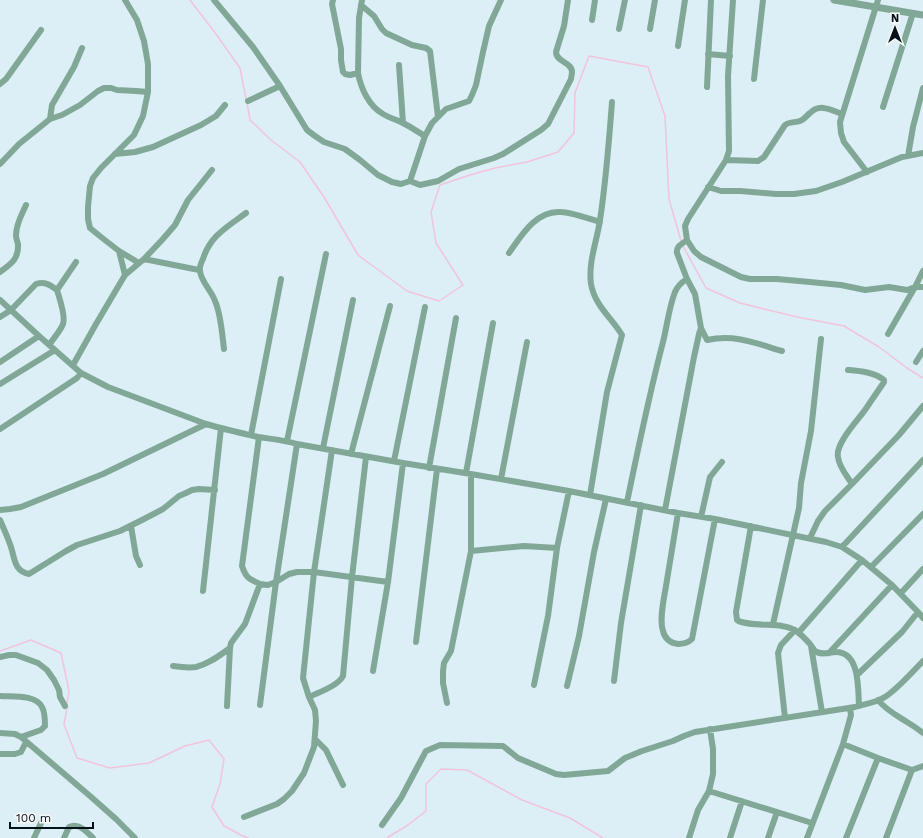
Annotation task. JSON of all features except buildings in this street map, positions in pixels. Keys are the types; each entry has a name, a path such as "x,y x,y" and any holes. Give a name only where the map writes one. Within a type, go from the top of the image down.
{"street":[{"path":"125,0 137,20 144,40 148,64 148,92 144,116 134,135 93,178 90,186 88,207 90,228 119,251 142,261 200,270"},
{"path":"214,0 253,47 280,86 307,130 324,142 345,149 378,175 392,182 401,184 410,181 420,185 438,181 459,169 494,158 510,150 548,124 571,79 571,67 556,55 564,26 568,0"},
{"path":"333,0 332,4 341,49 343,72 344,74 350,75 358,73"},
{"path":"592,20 595,0"},
{"path":"619,29 625,0"},
{"path":"650,29 655,0"},
{"path":"678,46 685,0"},
{"path":"707,87 711,0"},
{"path":"734,0 728,76 729,151 726,160 685,226 687,240 694,251 701,257 741,277 750,279 803,281 841,285 865,290 889,287 907,290 923,287"},
{"path":"754,79 763,0"},
{"path":"834,0 878,3 923,15"},
{"path":"410,181 425,136 432,123 446,109 469,101 472,95 498,1"},
{"path":"362,3 359,18 358,73 368,99 373,106 384,115 403,123 425,136"},
{"path":"362,3 374,16 386,33 412,45 426,48 430,51 438,117"},
{"path":"867,172 844,142 840,122 878,3"},
{"path":"883,107 913,13"},
{"path":"0,84 6,80 41,30"},
{"path":"50,119 52,105 74,67 82,48"},
{"path":"708,54 730,56"},
{"path":"399,65 403,123"},
{"path":"248,100 280,86"},
{"path":"0,164 19,144 50,119 80,105 104,88 148,92"},
{"path":"908,156 913,127 923,88"},
{"path":"590,495 607,392 622,335 602,310 595,297 590,272 600,222 612,102"},
{"path":"116,154 135,152 163,143 201,125 216,116 225,105"},
{"path":"726,160 761,160 785,125 806,118 810,112 817,108 822,107 842,114"},
{"path":"708,187 721,191 776,194 794,194 816,191 867,172 891,161 923,153"},
{"path":"74,365 125,275 142,261 175,225 188,200 212,170"},
{"path":"0,272 14,261 17,254 18,245 16,235 18,223 26,205"},
{"path":"509,253 529,226 541,217 550,213 562,212 600,222"},
{"path":"224,349 215,299 200,270 203,256 208,245 216,235 246,213"},
{"path":"687,240 678,247 677,250 687,279 695,294 701,328 707,340 733,337 782,351"},
{"path":"119,251 125,275"},
{"path":"287,441 326,254"},
{"path":"57,290 76,262"},
{"path":"888,334 915,288 923,271"},
{"path":"251,435 281,279"},
{"path":"626,502 651,387 675,291 679,285 687,279"},
{"path":"0,317 11,310 36,284 45,282 57,290 60,297 64,320 63,324 49,345"},
{"path":"0,300 82,373 108,387 206,424 259,437 287,441 366,457 468,473 590,495 810,538 842,547 862,560 901,593 923,618"},
{"path":"323,448 353,300"},
{"path":"351,454 390,306"},
{"path":"394,461 426,307"},
{"path":"429,468 456,318"},
{"path":"447,702 443,683 443,671 444,663 451,651 470,551 468,473 493,323"},
{"path":"665,510 694,357 701,328"},
{"path":"0,362 39,336"},
{"path":"773,624 799,508 801,483 811,431 821,339"},
{"path":"501,479 527,342"},
{"path":"0,384 55,350"},
{"path":"916,362 923,351"},
{"path":"848,370 874,374 884,380 846,434 838,452 840,463 852,484"},
{"path":"0,429 77,378 82,373"},
{"path":"810,538 822,516 899,435 923,406"},
{"path":"0,510 21,507 103,474 206,424"},
{"path":"203,591 221,428"},
{"path":"259,437 242,566 249,579 260,584 268,584 276,582 289,574 297,572 314,572 388,582"},
{"path":"260,705 276,582 298,444"},
{"path":"244,817 277,804 284,799 304,773 311,756 315,739 316,710 309,697 303,678 314,572 332,450"},
{"path":"309,697 341,681 343,676 352,577 366,457"},
{"path":"842,547 923,460"},
{"path":"701,517 710,477 722,462"},
{"path":"374,671 388,582 403,463"},
{"path":"416,642 437,469"},
{"path":"0,520 11,547 16,565 24,573 29,574 77,545 130,526 163,509 179,496 192,490 215,490"},
{"path":"534,685 548,616 557,548 568,491"},
{"path":"567,686 579,636 594,552 606,499"},
{"path":"614,681 621,623 641,505"},
{"path":"678,513 662,613 662,630 666,638 675,644 685,644 692,639 715,519"},
{"path":"871,567 923,514"},
{"path":"130,526 136,556 140,565"},
{"path":"751,526 736,612 737,620 745,623 773,624 788,627 797,631 815,651 819,653 824,654 836,652 847,655 854,665 857,675 859,706"},
{"path":"470,551 524,546 557,548"},
{"path":"785,718 778,653 781,645 797,631 862,560"},
{"path":"901,593 923,569"},
{"path":"227,706 231,643 245,624 260,584"},
{"path":"829,653 892,585"},
{"path":"857,675 902,632 918,612"},
{"path":"810,644 822,712"},
{"path":"173,666 194,667 201,665 212,660 230,648"},
{"path":"0,657 16,655 38,664 47,670 59,690 60,697 65,706"},
{"path":"382,825 401,798 426,751 440,745 503,746 518,758 556,774 564,775 608,771 625,758 695,732 850,708 884,698 923,661"},
{"path":"0,696 32,698 37,701 42,706 45,726 24,740 21,752 15,754 0,754"},
{"path":"878,700 889,711 923,733"},
{"path":"807,838 843,744 851,715 850,708"},
{"path":"690,838 698,810 709,790 713,774 713,749 710,729"},
{"path":"0,733 15,734 41,753 116,819 135,838"},
{"path":"315,739 326,750 343,785"},
{"path":"843,744 912,770 923,766"},
{"path":"846,838 878,758"},
{"path":"886,838 912,770"},
{"path":"709,790 812,823"},
{"path":"730,838 742,801"},
{"path":"768,838 777,812"},
{"path":"34,838 41,822"},
{"path":"64,838 69,828 76,826 90,834 93,838"}],"waterway":[{"path":"190,0 240,68 246,99"},
{"path":"247,103 250,120 271,140 300,162 324,197 358,255 407,291 439,301 463,285 436,243 431,212 440,185 495,168 527,162 558,152 574,133 575,93 589,56 648,67 665,116 669,199 681,241"},
{"path":"683,246 706,288 740,303 797,317 844,326 879,347 923,378"},
{"path":"0,651 31,640 61,653 69,691 67,704"},
{"path":"67,708 64,724 77,758 110,768 149,763 185,746 209,740 224,759 220,784 212,807 224,826 248,838"},
{"path":"387,838 408,825 426,811 426,784 441,769 467,770 522,800 570,818 603,838"}]}
